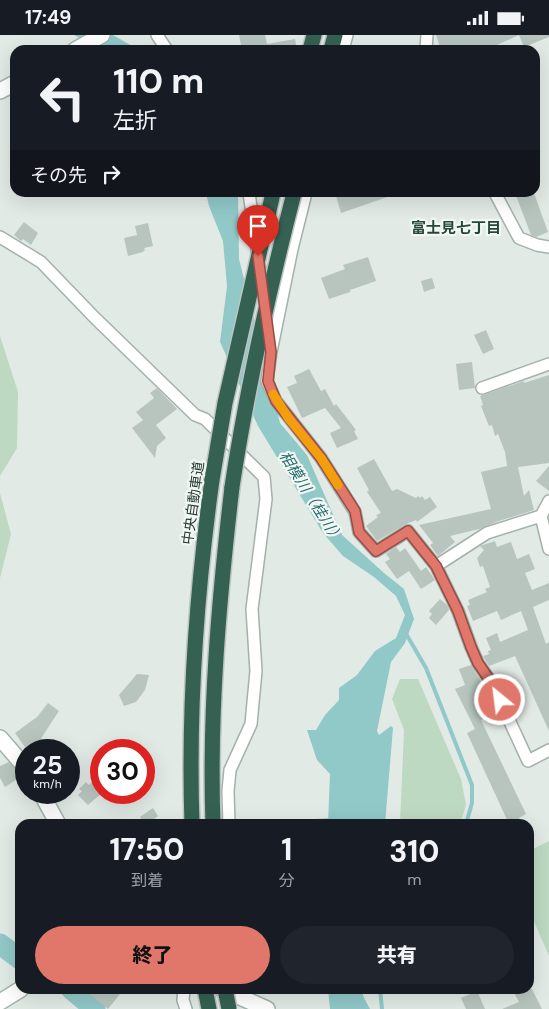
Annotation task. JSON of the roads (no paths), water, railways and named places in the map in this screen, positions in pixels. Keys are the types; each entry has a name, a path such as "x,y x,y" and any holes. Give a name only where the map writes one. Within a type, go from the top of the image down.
{"highway":[{"name":"中央自動車道","path":"192,819 190,733 198,588 212,480 225,403 272,197"},
{"path":"213,819 212,731 215,660 221,579 232,487 250,380 293,197"},
{"path":"206,994 209,1009"},
{"path":"226,994 229,1009"}],"main road":[{"path":"85,45 102,35"},
{"path":"0,738 15,755"},
{"path":"47,804 55,819"},
{"path":"0,1002 15,993"},
{"path":"233,994 267,1009"}],"street":[{"path":"156,35 164,45"},
{"path":"250,197 271,352"},
{"path":"305,197 292,249 271,352 268,381 276,401 321,458 355,511 359,532 376,551 408,531 436,566 458,611 478,663 493,685 528,761 549,749"},
{"path":"497,197 519,238 537,245 549,247"},
{"path":"0,237 41,262 194,415 204,419 264,477 266,499 252,609 256,671 251,724 230,770 228,791 230,819"},
{"path":"482,388 549,365"},
{"path":"549,501 541,516 549,549"},
{"path":"436,566 487,533 541,516"},
{"path":"184,994 183,1000 186,1009"}],"water":[{"path":"74,35 113,35 130,45 92,45"},
{"name":"相模川（桂川）","path":"207,197 238,197 239,259 280,423 307,455 342,535 404,589 414,619 405,643 391,662 377,731 379,735 391,726 393,728 385,819 328,819 330,774 317,760 307,730 316,730 325,715 339,700 339,688 357,675 375,651 396,638 405,615 396,596 374,577 343,556 323,533 258,426 220,342 227,286 223,241"},
{"path":"328,994 363,994 370,1009 330,1009"}],"waterway":[{"path":"405,632 426,668 472,785 472,803 467,819"},
{"path":"0,944 15,955"},
{"path":"77,994 95,1009"},
{"path":"380,994 382,1009"}],"district":[{"name":"富士見七丁目","path":"456,228"}]}
